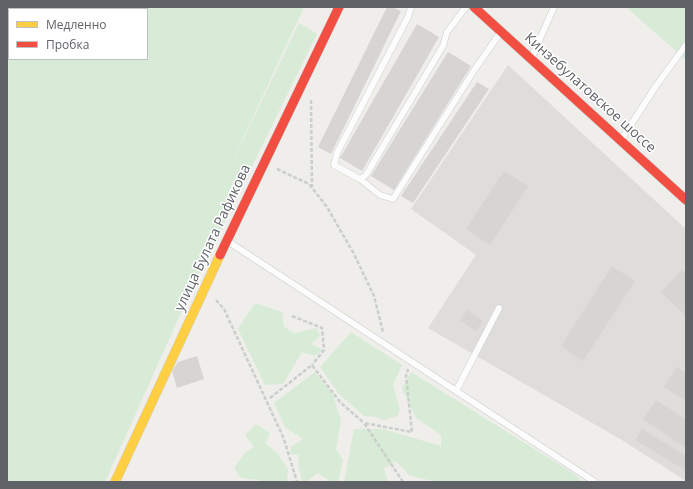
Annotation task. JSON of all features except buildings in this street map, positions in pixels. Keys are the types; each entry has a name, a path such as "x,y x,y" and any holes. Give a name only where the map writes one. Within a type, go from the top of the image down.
{"street":[{"name":"улица Булата Рафикова","path":"115,482 226,240 339,7"},
{"name":"Кинзебулатовское шоссе","path":"474,7 686,200"}],"lane":[{"path":"411,7 408,16 337,153 334,165 360,179 380,194 393,199 501,32"},
{"path":"360,179 366,175 443,46 446,32 466,7"},
{"path":"532,59 554,7"},
{"path":"621,140 656,86 686,46"},
{"path":"226,240 596,482"},
{"path":"456,391 499,308"}],"path":[{"path":"311,96 312,187"},
{"path":"263,163 309,184 327,207 354,254 374,296 386,344"},
{"path":"204,288 224,309 284,439 297,482"},
{"path":"270,398 312,365 324,350 322,328 292,316"},
{"path":"364,423 412,432 406,376 411,361"},
{"path":"312,365 340,402 364,423 403,482"}],"shaded area":[{"path":"508,65 686,229 686,481 620,439 428,328 476,255 411,209"}],"green space":[{"path":"7,7 304,7 219,190 299,23 317,34 193,286 105,482 7,482"},
{"path":"626,7 686,7 686,60"},
{"path":"255,303 282,312 284,327 294,333 317,328 320,336 311,344 324,350 314,356 302,352 283,384 265,385 238,329"},
{"path":"351,332 402,365 393,385 400,410 397,416 384,420 376,417 364,416 339,394 320,367"},
{"path":"315,372 333,394 341,421 336,449 343,460 338,482 331,482 318,473 306,482 302,482 298,464 299,455 290,454 291,447 303,439 285,427 274,403"},
{"path":"411,372 576,475 582,482 438,482 410,476 396,461 384,468 388,482 344,482 354,429 383,429 441,446 441,435 416,418 402,389"},
{"path":"256,424 270,433 265,443 277,453 288,469 287,482 261,482 259,480 241,478 234,468 245,453 254,447 245,435"}],"traffic: slow":[{"path":"115,482 220,255"}],"traffic: jam":[{"path":"220,255 339,7"},
{"path":"474,7 686,200"}]}
